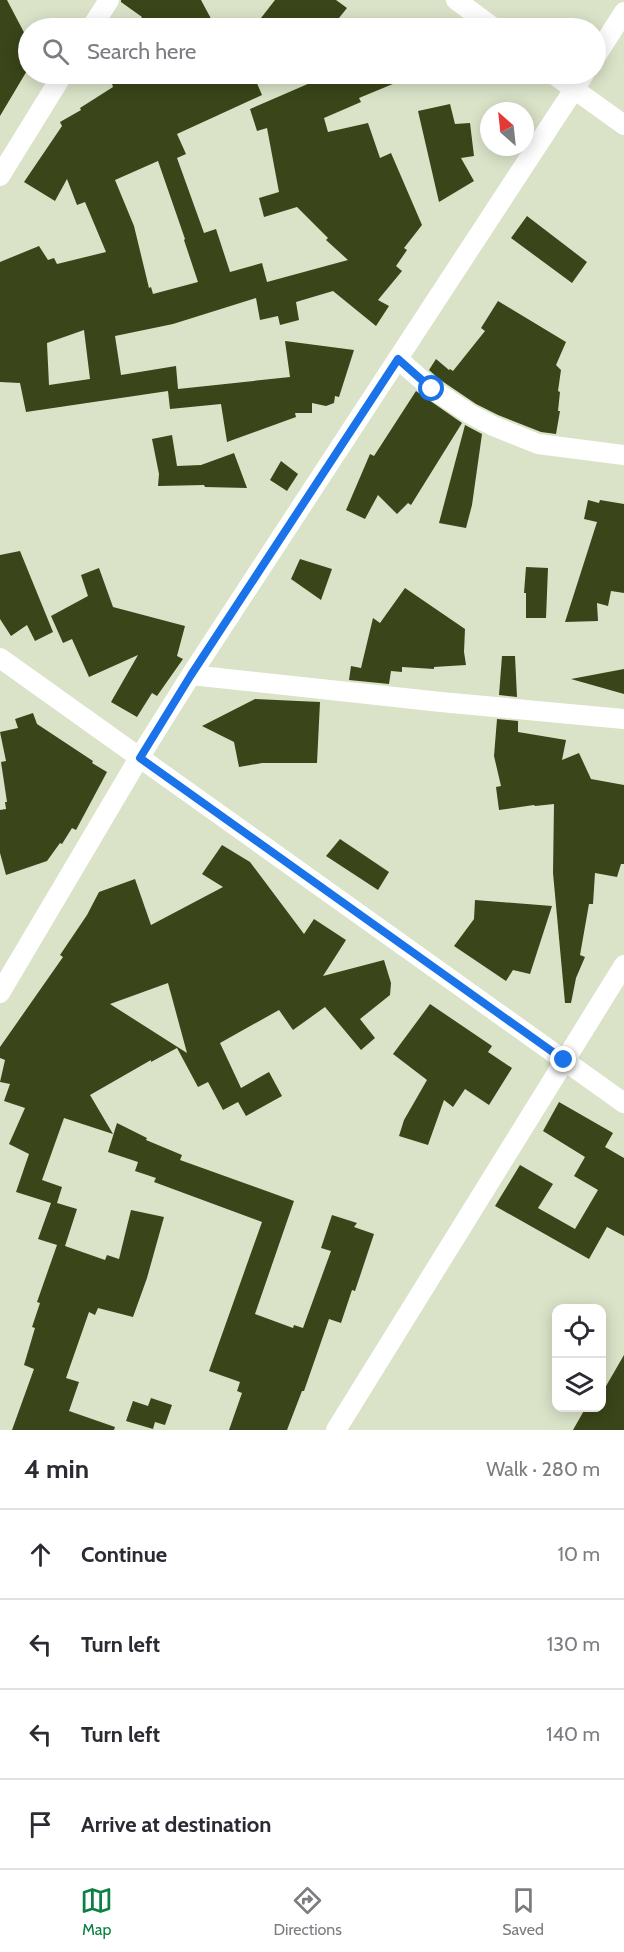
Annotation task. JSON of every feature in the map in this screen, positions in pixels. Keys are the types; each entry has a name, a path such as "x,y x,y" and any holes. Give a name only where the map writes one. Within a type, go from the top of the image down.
{"street":[{"path":"97,18 109,0"},
{"path":"456,0 480,18"},
{"path":"606,40 624,12"},
{"path":"0,176 57,84"},
{"path":"0,993 191,675 577,84"},
{"path":"582,84 624,125"},
{"path":"398,359 432,389 493,426 538,444 624,455"},
{"path":"0,658 624,1103"},
{"path":"191,675 624,719"},
{"path":"336,1430 624,965"}],"building":[{"path":"0,0 7,0 18,21 19,84 0,116"},
{"path":"121,0 201,0 211,18 141,18"},
{"path":"275,0 336,0 347,8 339,18 261,18"},
{"path":"112,84 257,84 262,95 177,134 186,154 177,158 204,233 216,229 230,272 262,263 267,282 348,260 326,240 328,238 297,207 264,217 259,198 279,192 267,128 257,131 250,109 308,84 393,84 359,98 361,102 324,118 328,132 368,123 380,158 391,153 422,225 404,248 407,250 396,266 402,271 378,300 389,306 376,326 333,291 296,302 299,320 280,325 278,316 260,320 256,298 173,324 115,336 121,375 176,366 178,389 290,377 285,341 354,350 339,397 335,396 334,403 326,406 312,403 312,413 295,413 296,417 227,442 221,404 170,409 168,391 26,412 20,383 0,382 0,262 39,246 48,260 54,258 57,264 106,252 85,202 77,205 67,179 55,201 24,182 62,126 60,122 81,110 80,108 113,87","holes":["158,161 198,282 153,294 151,287 149,288 134,226 115,180","84,330 90,379 49,385 47,343"]},
{"path":"450,104 455,124 470,123 474,156 461,158 474,181 439,202 418,111"},
{"path":"527,216 587,262 572,283 511,238"},
{"path":"498,301 566,342 556,365 561,370 558,391 560,392 558,411 560,411 556,434 541,432 476,404 429,370 436,359 453,371 485,331 481,328"},
{"path":"416,391 462,423 411,505 408,503 397,514 378,495 365,519 346,510 370,454 374,456"},
{"path":"465,425 482,434 472,505 466,528 439,523"},
{"path":"172,435 177,466 201,465 234,453 247,488 205,487 204,485 158,486 159,474 152,439"},
{"path":"281,461 298,474 287,491 270,480"},
{"path":"588,500 624,504 624,593 611,591 608,606 597,603 598,621 565,622 597,522 584,519"},
{"path":"20,551 53,632 35,641 27,625 11,636 0,619 0,555"},
{"path":"300,559 332,569 321,600 291,579"},
{"path":"526,567 548,568 546,618 526,618 526,593 524,593"},
{"path":"99,568 113,607 185,626 177,656 183,659 157,696 152,693 137,717 111,702 138,655 89,677 72,639 63,643 51,616 88,596 81,575"},
{"path":"405,588 465,629 466,665 434,667 434,669 402,667 402,672 391,671 389,684 349,680 351,666 361,668 373,618 380,623"},
{"path":"502,656 515,656 517,697 499,695"},
{"path":"624,669 624,694 571,679"},
{"path":"255,699 320,702 317,763 262,763 239,767 234,742 202,726"},
{"path":"33,713 37,724 107,772 76,830 72,828 47,861 6,875 0,853 0,810 6,809 5,802 7,802 1,762 6,761 0,732 18,728 15,719"},
{"path":"497,719 518,721 518,732 566,740 562,760 579,753 591,779 624,785 624,864 621,864 617,877 595,873 593,904 589,904 580,955 585,957 576,978 571,1003 565,1003 553,873 554,804 499,810 496,787 501,786 494,756"},
{"path":"340,839 389,872 378,890 326,856"},
{"path":"222,845 250,862 304,934 314,919 346,940 323,976 384,960 391,983 390,995 360,1019 375,1038 361,1050 325,1007 293,1030 279,1010 220,1043 241,1088 269,1072 282,1096 246,1116 238,1102 223,1110 208,1082 198,1087 177,1048 151,1062 151,1060 90,1095 113,1134 64,1118 42,1180 62,1187 57,1203 77,1209 65,1246 105,1260 107,1255 119,1259 131,1210 164,1217 147,1278 133,1317 98,1308 95,1315 89,1312 66,1378 79,1382 69,1411 115,1427 114,1430 12,1430 34,1369 24,1365 35,1328 32,1327 40,1303 37,1302 57,1245 38,1239 51,1203 16,1192 29,1154 9,1144 25,1108 4,1101 10,1084 0,1082 5,1060 0,1058 0,1047 63,957 60,955 87,915 99,892 135,879 151,925 223,887 202,874","holes":["168,983 187,1053 110,1004"]},
{"path":"475,900 552,906 530,974 513,970 506,981 454,946 474,919"},
{"path":"430,1004 492,1046 488,1052 512,1068 489,1105 465,1089 453,1107 444,1100 428,1145 399,1136 404,1120 427,1080 393,1054"},
{"path":"559,1102 613,1133 605,1147 624,1158 624,1236 607,1227 589,1259 495,1206 520,1165 553,1184 538,1208 575,1229 598,1190 574,1176 585,1157 543,1131"},
{"path":"117,1123 147,1138 146,1140 182,1155 180,1160 294,1201 255,1314 293,1328 294,1325 303,1328 331,1251 321,1248 332,1215 357,1223 354,1227 374,1234 355,1291 352,1290 341,1323 329,1319 304,1391 302,1391 287,1430 229,1430 242,1393 237,1391 240,1382 209,1371 262,1222 154,1182 156,1178 135,1171 138,1162 108,1152"},
{"path":"624,1355 624,1430 573,1430 583,1412 606,1412 606,1386"},
{"path":"151,1398 172,1405 165,1425 155,1422 153,1429 126,1421 133,1401 148,1406"}],"route":[{"path":"432,389 398,359 191,675 140,758 564,1060"}]}
